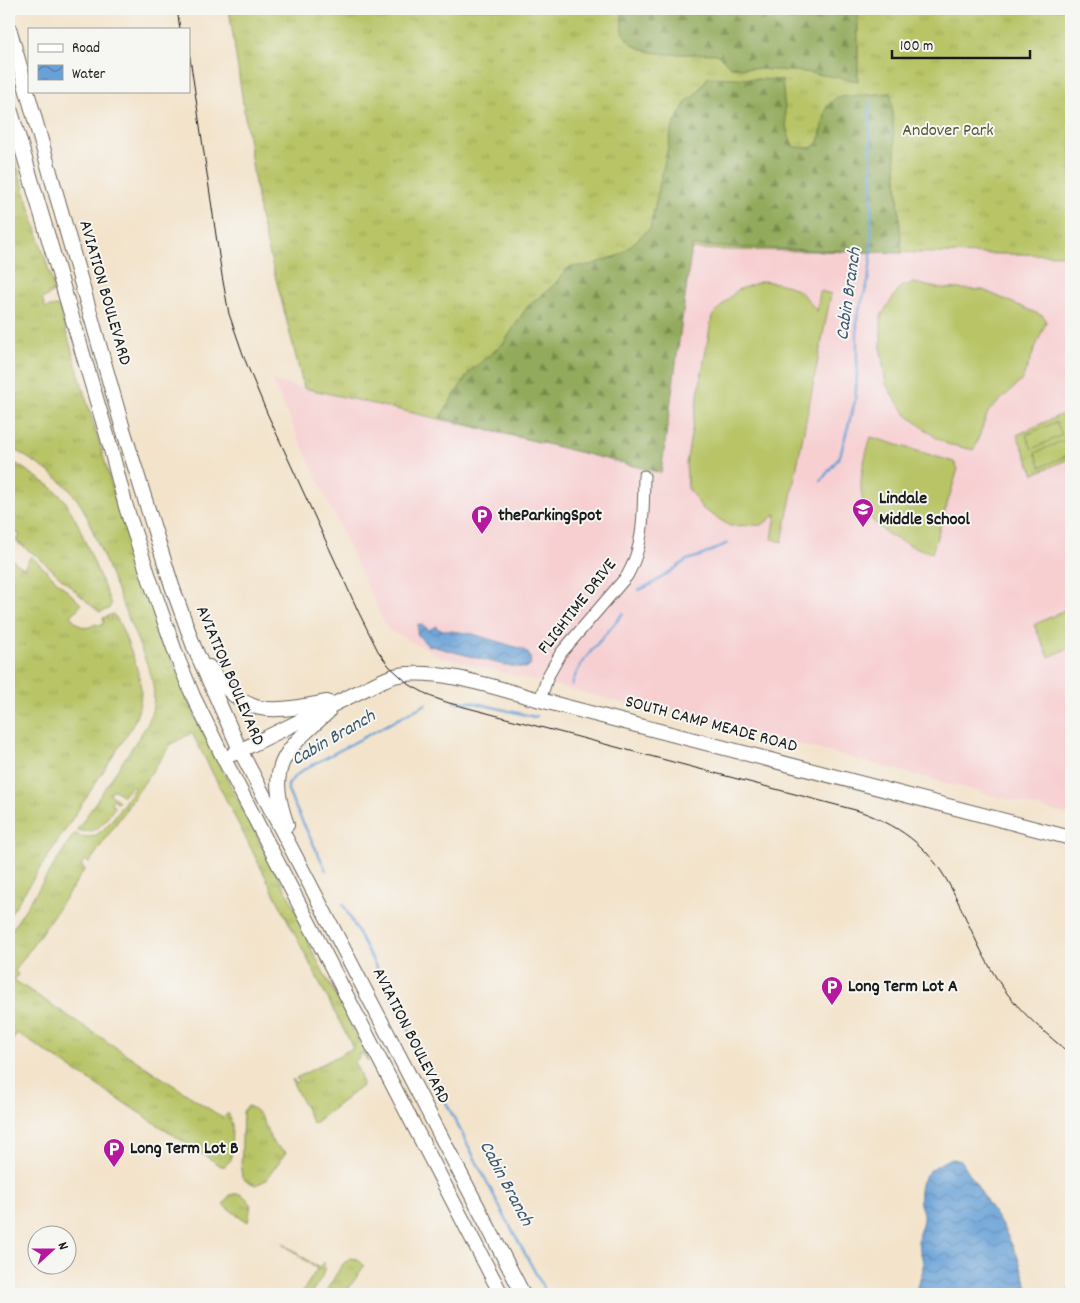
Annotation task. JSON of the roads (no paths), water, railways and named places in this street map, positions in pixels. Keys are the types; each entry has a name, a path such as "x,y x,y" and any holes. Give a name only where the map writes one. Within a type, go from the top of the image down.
{"main road":[{"name":"AVIATION BOULEVARD","path":"9,28 123,428 170,579 194,647 240,750 523,1294"},
{"path":"9,105 126,507 150,580 184,672 224,759 501,1294"},
{"path":"194,647 226,690 235,698 256,708 278,710 343,699"},
{"name":"SOUTH CAMP MEADE ROAD","path":"343,699 392,677 431,674 540,700 1071,838"},
{"path":"224,759 343,699"},
{"path":"305,875 278,797 277,784 280,770 285,755 292,744 343,699"}],"street":[{"name":"FLIGHTIME DRIVE","path":"540,700 548,676 561,653 627,576 635,562 642,534 644,476"}],"water":[{"path":"418,624 429,630 436,626 438,629 473,634 522,649 531,660 530,666 524,668 504,665 427,645 417,634"},
{"path":"949,1159 961,1160 1004,1229 1017,1255 1030,1294 917,1294 917,1286 923,1269 918,1242 923,1217 920,1204 920,1187 929,1171"}],"waterway":[{"name":"Cabin Branch","path":"821,481 840,456 855,401 857,317 868,282 871,259 872,171 869,103"},
{"name":"Cabin Branch","path":"639,590 652,584 687,560 703,555 728,543"},
{"name":"Cabin Branch","path":"572,685 586,657 623,613"},
{"name":"Cabin Branch","path":"454,702 471,702 537,716"},
{"name":"Cabin Branch","path":"326,870 291,798 288,785 303,770 426,704"},
{"name":"Cabin Branch","path":"343,904 417,1045"},
{"name":"Cabin Branch","path":"438,1087 547,1294"},
{"name":"Cabin Branch","path":"1027,1294 1040,1292"},
{"name":"Cabin Branch","path":"906,1294 919,1293"}],"tram line":[{"path":"177,9 180,28"},
{"path":"190,58 229,314 245,360 267,413 359,613 378,651 389,666 410,685 432,697 449,703 859,811 891,825 916,842 934,862 948,883 985,957 1008,995 1016,1005 1071,1055"}],"place":[{"name":"Lindale Middle School","path":"863,528"},
{"name":"theParkingSpot","path":"482,535"},
{"name":"Long Term Lot A","path":"832,1006"},
{"name":"Long Term Lot B","path":"114,1168"}],"park label":[{"name":"Andover Park","path":"948,131"}]}
